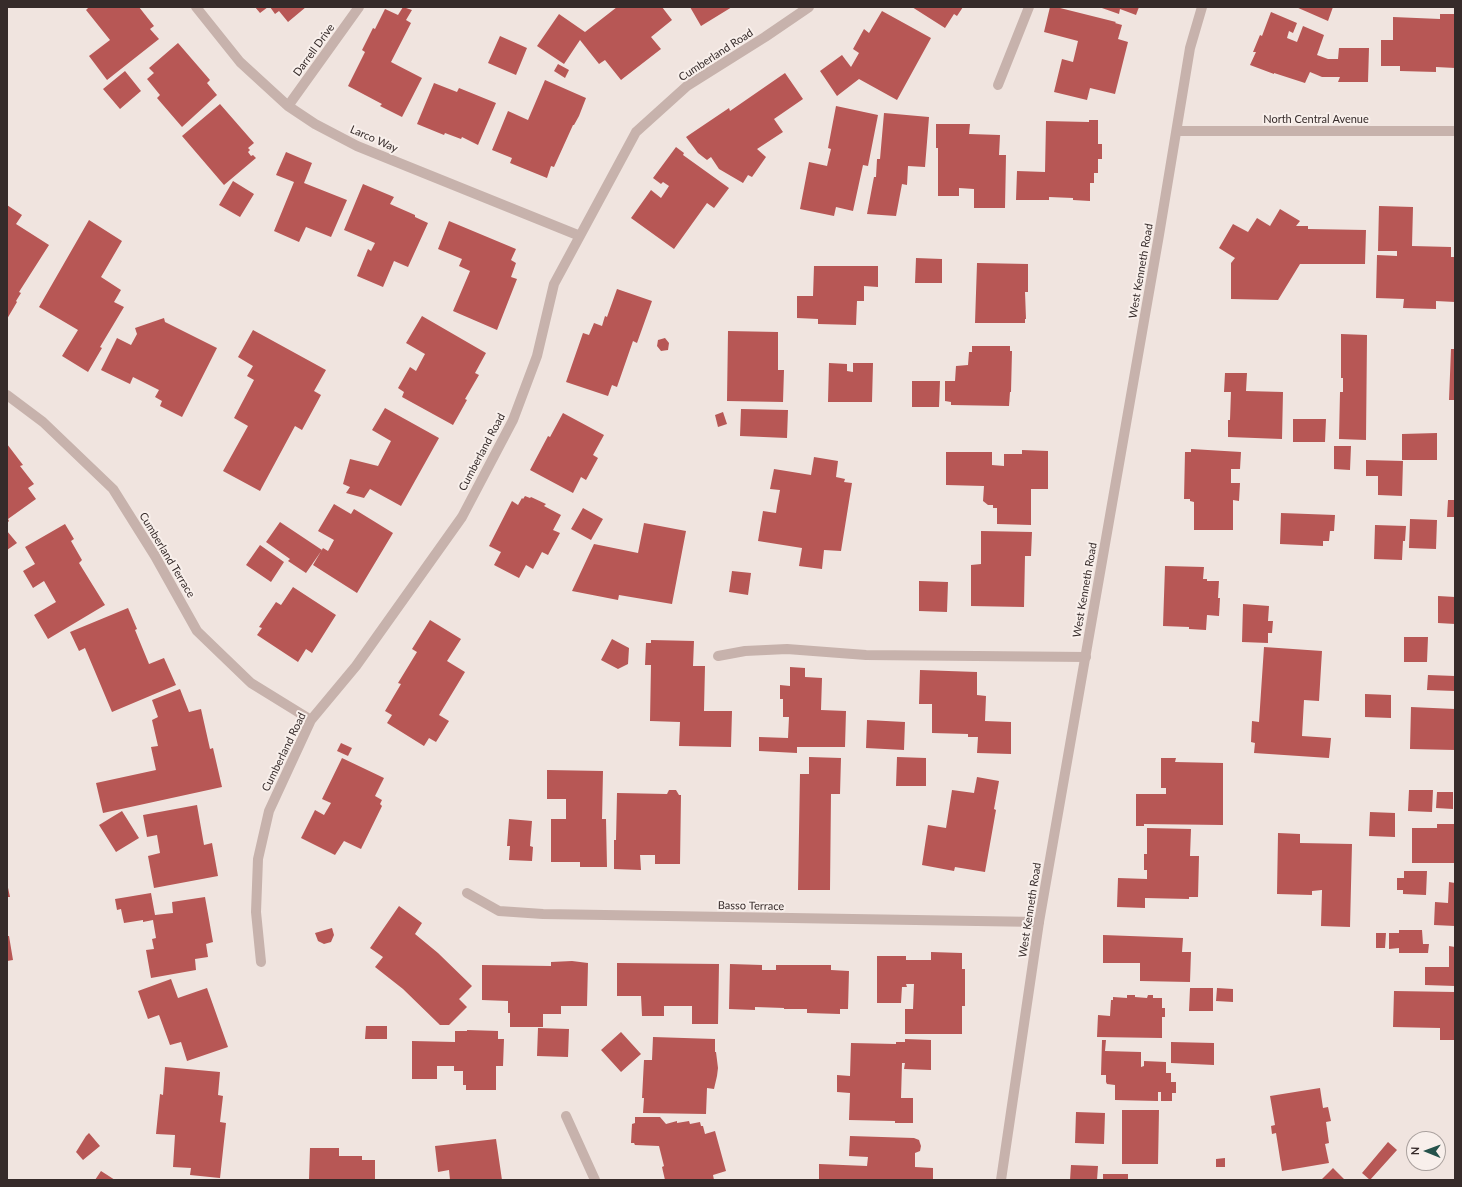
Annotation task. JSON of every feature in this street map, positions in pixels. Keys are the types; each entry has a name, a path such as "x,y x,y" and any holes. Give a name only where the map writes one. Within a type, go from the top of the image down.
{"street":[{"name":"Larco Way","path":"196,7 240,62 288,106 315,124 357,146 580,236"},
{"name":"Darrell Drive","path":"288,106 359,7"},
{"name":"Cumberland Road","path":"261,962 256,912 258,859 269,811 311,720 356,666 462,517 513,420 537,356 554,284 636,132 687,86 765,37 809,7"},
{"path":"998,85 1029,7"},
{"name":"West Kenneth Road","path":"1001,1180 1039,922 1190,48 1202,7"},
{"name":"North Central Avenue","path":"1177,130 1455,132"},
{"name":"Cumberland Terrace","path":"7,395 43,422 113,489 155,556 197,631 251,683 311,720"},
{"path":"718,656 745,651 787,649 866,655 1086,657"},
{"name":"Basso Terrace","path":"467,893 499,911 544,914 1039,922"},
{"path":"566,1116 595,1180"}],"building":[{"path":"89,7 139,7 154,26 150,29 159,39 107,80 89,56 110,40 86,10"},
{"path":"255,7 268,7 260,13"},
{"path":"270,7 306,7 288,22 279,11 275,14"},
{"path":"403,7 412,10 406,20 411,23 391,62 422,78 402,117 380,106 382,104 348,86 365,52 362,50 385,9 398,15"},
{"path":"617,7 662,7 672,20 651,37 661,49 621,80 605,60 599,64 580,40 564,64 537,46 559,14 585,32"},
{"path":"690,7 732,7 701,26"},
{"path":"912,7 963,7 957,16 954,14 945,28"},
{"path":"1050,7 1056,7 1116,22 1115,23 1122,25 1118,39 1128,42 1115,94 1090,88 1087,100 1054,92 1062,59 1073,62 1078,41 1044,32"},
{"path":"1099,7 1139,7 1136,15 1120,9 1119,14"},
{"path":"1296,7 1333,7 1328,21"},
{"path":"882,11 931,38 897,100 859,79 837,96 820,71 842,55 851,67 859,53 853,49 864,29 869,33"},
{"path":"1271,12 1297,23 1293,33 1289,31 1287,38 1297,42 1303,26 1324,35 1317,55 1328,59 1338,59 1339,48 1369,48 1368,82 1338,82 1340,77 1322,77 1310,72 1305,83 1250,65 1256,52 1253,52 1260,35 1262,36"},
{"path":"1440,14 1455,14 1455,68 1436,67 1436,72 1400,71 1400,66 1381,66 1381,40 1393,40 1393,17 1440,19"},
{"path":"500,36 527,48 516,75 488,63"},
{"path":"178,43 210,80 207,83 217,95 182,127 157,98 160,95 147,79 154,73 149,68"},
{"path":"558,64 569,70 565,78 554,71"},
{"path":"125,71 141,91 120,109 103,89"},
{"path":"785,73 803,99 774,119 783,132 757,149 766,157 752,177 748,175 743,183 719,169 711,157 707,160 698,153 686,137 729,108 730,111"},
{"path":"545,80 586,98 579,116 573,125 554,167 551,166 547,178 510,163 512,158 492,150 508,111 528,120"},
{"path":"434,83 457,92 459,88 496,103 478,145 462,137 461,139 445,133 444,135 417,124"},
{"path":"220,104 254,143 248,148 250,150 248,152 251,156 253,155 256,158 224,185 182,136"},
{"path":"836,106 878,115 868,166 863,165 853,211 836,207 834,216 800,209 809,162 827,166 831,149 828,148"},
{"path":"884,113 929,117 925,167 908,166 907,185 902,184 896,216 867,214 874,177 876,177 877,159 880,159"},
{"path":"1089,120 1098,120 1098,144 1102,144 1102,159 1098,159 1098,173 1094,173 1094,183 1090,183 1090,201 1073,200 1073,198 1049,197 1049,200 1016,200 1017,171 1045,172 1046,121 1089,122"},
{"path":"936,124 970,124 969,134 1000,135 999,155 1006,155 1005,208 974,208 974,189 959,188 959,196 938,196 938,148 936,148"},
{"path":"676,147 684,153 683,155 729,188 714,208 707,203 674,249 631,218 651,190 661,198 669,186 663,182 661,184 653,178"},
{"path":"286,152 312,163 304,183 347,200 331,237 306,227 299,242 274,231 294,182 276,175"},
{"path":"233,181 254,194 240,217 219,205"},
{"path":"363,184 394,197 390,204 415,215 415,217 428,223 408,267 394,261 383,287 357,276 368,249 371,251 375,243 344,230"},
{"path":"7,205 22,215 16,224 49,245 19,292 21,293 16,301 17,302 7,319"},
{"path":"1379,206 1413,207 1412,246 1451,247 1451,257 1455,257 1455,302 1436,301 1436,309 1403,308 1404,299 1376,298 1377,255 1397,256 1397,251 1378,251"},
{"path":"1280,209 1300,221 1296,226 1308,226 1308,229 1366,230 1365,264 1300,264 1278,300 1231,299 1231,263 1235,258 1219,248 1233,224 1248,232 1257,218 1270,226"},
{"path":"89,220 122,241 101,277 121,290 114,302 124,307 100,347 102,348 88,372 62,356 78,330 39,307"},
{"path":"449,221 516,249 511,260 516,263 511,277 517,279 497,330 453,311 470,271 459,266 462,259 438,249"},
{"path":"916,258 942,259 942,283 915,283"},
{"path":"977,263 1028,264 1028,292 1025,292 1025,323 975,323"},
{"path":"814,266 878,266 878,287 864,286 864,301 857,301 856,325 818,324 818,319 797,318 797,296 813,296"},
{"path":"617,289 652,301 637,343 633,341 617,387 612,385 608,396 566,382 583,333 589,335 594,323 602,326 605,316 607,317"},
{"path":"422,316 486,353 475,373 479,375 465,399 467,400 453,425 402,397 404,392 398,388 410,367 416,371 425,354 406,343"},
{"path":"164,318 165,322 217,348 182,417 160,406 162,401 155,397 159,390 133,377 130,384 101,370 117,338 131,345 137,334 135,328"},
{"path":"253,330 326,370 314,391 321,395 302,430 295,426 260,491 223,471 248,426 234,418 254,380 247,376 253,366 238,357"},
{"path":"728,331 778,332 778,370 784,370 783,402 727,401"},
{"path":"1341,334 1367,335 1366,440 1339,439 1340,392 1343,392 1343,378 1341,378"},
{"path":"665,338 669,343 668,350 661,351 657,346 658,340"},
{"path":"972,346 1010,346 1010,351 1012,351 1011,392 1009,406 951,405 951,402 945,401 945,381 955,381 956,366 968,365 969,352 972,352"},
{"path":"1451,349 1455,349 1455,400 1449,400"},
{"path":"829,363 847,364 847,371 853,372 853,363 873,363 872,402 828,402"},
{"path":"1225,373 1247,373 1246,391 1283,392 1282,439 1228,437 1231,392 1224,392"},
{"path":"912,381 940,381 939,407 912,407"},
{"path":"385,408 439,438 401,506 370,489 364,498 346,493 350,487 343,484 350,459 378,466 391,441 372,430"},
{"path":"741,409 788,410 787,438 740,436"},
{"path":"723,412 727,424 718,427 715,415"},
{"path":"563,413 604,435 593,455 598,458 586,480 581,477 573,493 530,470 548,436 550,437"},
{"path":"1293,419 1326,419 1325,442 1293,442"},
{"path":"1437,433 1437,460 1402,460 1402,434"},
{"path":"7,444 23,465 20,466 34,484 28,488 36,499 8,519 9,521 7,523"},
{"path":"1334,446 1351,446 1350,470 1334,469"},
{"path":"1191,449 1241,452 1240,469 1231,469 1231,483 1240,483 1239,501 1233,500 1233,530 1194,530 1194,502 1190,501 1190,499 1184,499 1185,452 1191,452"},
{"path":"1022,450 1048,451 1048,489 1031,489 1031,525 997,524 997,508 993,508 993,505 988,505 983,501 984,486 946,485 946,452 992,452 992,465 1004,466 1004,454 1022,454"},
{"path":"814,457 838,461 836,477 845,479 844,482 852,483 841,551 824,550 822,569 799,566 802,548 758,541 763,511 776,513 780,490 770,489 774,469 811,475"},
{"path":"1366,460 1403,461 1402,496 1378,495 1378,476 1366,476"},
{"path":"525,496 531,497 546,504 544,506 561,515 553,530 560,533 548,555 542,552 533,569 526,565 519,578 494,565 501,552 489,546 512,501 518,505"},
{"path":"1448,500 1455,500 1455,517 1447,517"},
{"path":"334,504 351,514 354,509 393,533 357,593 313,565 323,548 328,551 334,540 318,531"},
{"path":"583,508 603,519 591,540 571,529"},
{"path":"1281,513 1335,515 1334,531 1330,531 1329,541 1323,541 1323,546 1280,544"},
{"path":"1410,519 1437,520 1436,549 1409,548"},
{"path":"280,522 322,550 306,573 288,561 290,559 266,542"},
{"path":"644,523 686,531 672,604 619,595 618,600 572,591 594,544 638,553"},
{"path":"65,524 74,539 71,541 82,560 79,563 105,605 48,639 34,615 56,602 44,581 33,588 23,571 35,564 25,547"},
{"path":"1375,525 1406,526 1405,541 1403,541 1402,560 1374,559"},
{"path":"7,531 17,543 7,550"},
{"path":"981,531 1032,532 1031,556 1025,556 1024,607 971,606 971,565 981,564"},
{"path":"260,545 284,562 271,582 246,565"},
{"path":"1165,566 1204,567 1203,579 1207,579 1207,581 1219,581 1219,616 1207,615 1206,630 1189,629 1189,627 1163,626"},
{"path":"732,571 751,573 748,595 729,592"},
{"path":"919,581 948,582 947,612 919,611"},
{"path":"293,587 336,615 312,653 306,649 298,662 257,635 262,628 259,627 276,602 281,605"},
{"path":"1438,596 1455,597 1455,624 1438,623"},
{"path":"1243,604 1269,606 1268,621 1273,621 1272,633 1268,633 1268,643 1242,642"},
{"path":"128,608 149,664 164,658 176,685 112,712 85,648 79,651 70,632"},
{"path":"430,620 461,639 447,661 465,672 439,715 449,721 436,742 429,738 424,746 387,723 392,715 385,711 401,684 398,683 417,652 412,649"},
{"path":"1404,637 1428,637 1427,662 1404,662"},
{"path":"612,639 629,648 628,664 618,669 601,660"},
{"path":"651,640 694,641 693,666 705,666 704,711 732,711 731,747 679,746 680,722 650,721 651,665 645,665 646,643 651,643"},
{"path":"1264,647 1322,651 1319,701 1304,700 1302,736 1331,738 1329,758 1254,753 1255,743 1251,742 1252,721 1259,722"},
{"path":"790,667 805,668 805,677 822,678 821,710 846,711 845,747 797,747 797,753 759,751 759,737 788,738 789,717 783,717 783,699 780,699 780,685 790,686"},
{"path":"920,670 977,672 977,695 986,696 985,721 1011,722 1011,754 977,753 978,737 968,737 968,734 932,733 932,704 919,704"},
{"path":"1428,675 1455,676 1455,691 1427,690"},
{"path":"180,689 189,712 201,709 210,749 213,748 222,787 103,813 96,783 156,770 151,747 158,746 152,720 158,717 152,700"},
{"path":"1365,694 1391,695 1391,718 1365,717"},
{"path":"1411,707 1455,709 1455,750 1410,749"},
{"path":"867,720 905,722 904,750 866,748"},
{"path":"341,743 352,748 348,756 337,751"},
{"path":"809,757 841,758 840,794 831,794 830,890 798,890 800,774 809,774"},
{"path":"897,757 926,758 926,786 896,786"},
{"path":"342,758 384,778 375,796 382,800 380,804 382,806 361,849 344,841 335,855 301,838 315,810 324,815 331,803 322,799"},
{"path":"1161,758 1176,758 1175,762 1223,763 1223,825 1144,824 1144,826 1136,826 1136,794 1166,794 1166,788 1161,788"},
{"path":"547,770 603,771 602,819 606,819 607,867 580,867 580,862 551,862 551,819 566,819 566,799 547,799"},
{"path":"977,777 999,781 994,809 996,810 985,872 955,867 954,871 922,865 928,825 946,828 952,790 974,793"},
{"path":"669,790 676,790 679,795 681,795 680,864 655,864 655,855 640,855 641,870 614,869 617,793 667,794"},
{"path":"1409,790 1433,790 1432,812 1408,811"},
{"path":"1437,792 1453,792 1453,809 1436,808"},
{"path":"197,805 204,845 212,843 218,876 154,888 148,856 160,853 157,835 147,837 143,815"},
{"path":"122,811 139,838 116,852 99,825"},
{"path":"1370,812 1395,813 1395,837 1369,836"},
{"path":"509,819 532,821 530,846 533,847 532,861 509,860 510,846 507,846"},
{"path":"1437,824 1455,824 1455,863 1412,863 1412,828 1437,828"},
{"path":"1147,828 1191,829 1190,856 1199,856 1198,897 1189,897 1189,899 1145,898 1145,908 1117,907 1118,878 1147,879 1147,870 1144,870 1144,854 1147,854"},
{"path":"1278,833 1300,834 1300,843 1352,844 1350,927 1321,926 1322,890 1312,891 1312,895 1277,894"},
{"path":"1404,871 1427,871 1426,895 1403,894 1403,890 1397,890 1397,878 1404,878"},
{"path":"1449,882 1455,883 1455,926 1434,925 1435,902 1448,903"},
{"path":"7,883 10,897 7,897"},
{"path":"151,893 155,915 173,913 172,902 205,897 213,942 206,944 208,957 195,959 196,970 151,978 146,950 154,949 152,939 156,938 153,920 124,923 121,909 117,910 115,899"},
{"path":"399,906 422,923 415,934 438,953 472,986 459,999 467,1007 449,1025 440,1025 403,989 375,967 383,957 370,948"},
{"path":"332,928 334,935 331,942 324,944 318,941 315,933"},
{"path":"1399,930 1422,930 1423,944 1429,944 1428,953 1399,953 1399,948 1389,949 1389,933 1399,933"},
{"path":"1376,933 1386,933 1385,948 1376,948"},
{"path":"1103,935 1183,938 1182,952 1191,952 1190,982 1140,981 1140,963 1103,963"},
{"path":"7,936 9,936 13,960 7,961"},
{"path":"1449,946 1455,947 1455,986 1425,985 1425,967 1449,967"},
{"path":"931,952 962,953 962,969 965,969 965,1006 962,1006 962,1034 905,1034 905,1009 913,1009 914,984 906,984 907,987 902,987 901,1003 877,1003 877,956 906,956 906,960 931,960"},
{"path":"572,961 588,963 587,1006 561,1006 561,1014 543,1014 543,1027 510,1027 508,1001 482,1000 482,965 551,966 551,962"},
{"path":"617,963 719,964 718,1024 692,1024 692,1006 664,1006 664,1016 642,1016 641,996 617,996"},
{"path":"730,964 762,965 762,970 776,970 776,965 831,965 831,970 849,971 848,1009 840,1009 840,1014 807,1013 807,1009 755,1007 755,1010 729,1009"},
{"path":"171,979 178,998 207,988 228,1047 187,1061 181,1042 170,1045 159,1015 148,1019 138,991"},
{"path":"1190,988 1213,988 1213,1011 1189,1011"},
{"path":"1217,988 1233,989 1233,1002 1216,1001"},
{"path":"1394,991 1455,992 1455,1040 1440,1040 1440,1028 1393,1027"},
{"path":"1127,995 1147,998 1148,995 1153,995 1153,998 1162,998 1162,1008 1165,1008 1165,1017 1162,1017 1162,1038 1097,1037 1098,1015 1110,1016 1111,1000 1113,1000 1113,997 1127,998"},
{"path":"366,1026 387,1026 387,1039 365,1039"},
{"path":"538,1028 569,1029 568,1057 537,1056"},
{"path":"455,1031 498,1031 498,1039 504,1039 503,1066 496,1066 496,1090 466,1090 466,1085 463,1085 463,1071 454,1071 454,1066 437,1066 437,1079 412,1079 412,1041 455,1042"},
{"path":"621,1032 641,1054 621,1072 601,1050"},
{"path":"653,1037 715,1039 715,1052 718,1068 714,1089 707,1088 706,1114 643,1113 644,1098 642,1098 644,1060 652,1060"},
{"path":"905,1039 931,1040 931,1070 904,1069 905,1063 902,1063 901,1098 913,1098 913,1123 849,1120 850,1093 837,1092 837,1075 850,1076 851,1043 896,1044 896,1042 905,1042"},
{"path":"1102,1040 1106,1040 1105,1051 1141,1052 1141,1067 1144,1066 1144,1061 1166,1062 1166,1073 1171,1073 1171,1082 1176,1082 1176,1093 1172,1093 1172,1101 1161,1101 1161,1092 1158,1092 1158,1101 1115,1100 1115,1085 1107,1084 1106,1075 1101,1075"},
{"path":"1171,1042 1214,1043 1214,1065 1171,1063"},
{"path":"165,1067 220,1072 218,1095 223,1096 220,1122 226,1123 220,1178 190,1175 191,1168 173,1167 175,1135 156,1134 160,1094 163,1095"},
{"path":"1320,1088 1323,1108 1328,1107 1331,1121 1326,1122 1329,1143 1325,1144 1329,1163 1282,1171 1276,1133 1272,1134 1271,1126 1275,1125 1270,1096"},
{"path":"1122,1110 1159,1110 1158,1164 1122,1164"},
{"path":"1076,1112 1105,1113 1104,1144 1075,1143"},
{"path":"635,1117 660,1117 666,1124 677,1121 677,1123 689,1121 690,1124 700,1122 701,1126 703,1126 705,1134 715,1131 726,1171 713,1175 714,1180 665,1180 662,1167 664,1166 659,1146 635,1145 634,1143 631,1143 632,1124 635,1123"},
{"path":"89,1133 100,1146 83,1160 76,1152"},
{"path":"850,1136 914,1138 919,1140 921,1146 920,1151 915,1153 915,1167 933,1168 933,1180 819,1180 819,1164 867,1166 868,1157 849,1156"},
{"path":"496,1139 502,1180 450,1180 449,1170 438,1172 435,1146"},
{"path":"1388,1142 1397,1150 1370,1180 1362,1173"},
{"path":"310,1148 339,1148 339,1156 362,1156 362,1160 375,1160 375,1180 309,1180"},
{"path":"1225,1158 1225,1167 1216,1167 1216,1159"},
{"path":"1071,1165 1098,1166 1097,1180 1070,1180"},
{"path":"1333,1168 1345,1180 1321,1180"},
{"path":"101,1171 115,1180 95,1180"},
{"path":"1103,1174 1128,1174 1128,1180 1103,1180"}]}
